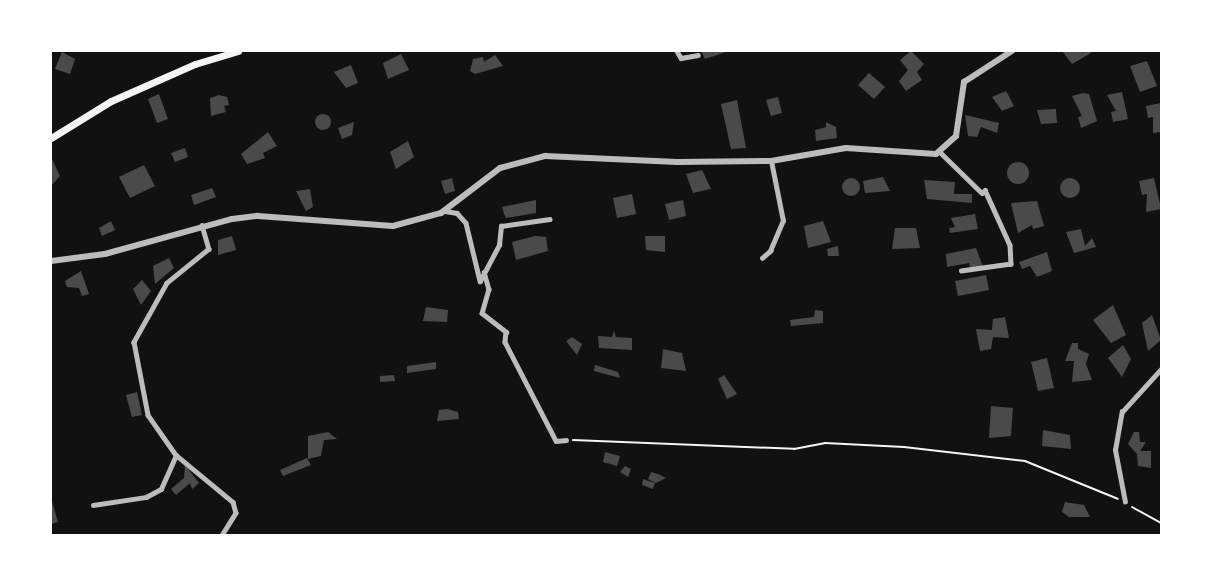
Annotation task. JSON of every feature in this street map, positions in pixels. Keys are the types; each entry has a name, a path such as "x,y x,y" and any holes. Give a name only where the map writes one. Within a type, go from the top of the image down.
{"main road":[{"path":"51,138 111,101 195,64 238,51"}],"street":[{"path":"677,51 681,58 698,55"},
{"path":"939,152 956,136 964,82 1012,51"},
{"path":"51,261 105,254 202,224 258,216 393,226 445,211 500,168 545,156 771,161 846,148 939,152 982,193 985,190 1010,245 1011,264 961,271"},
{"path":"762,258 770,251 783,221 771,161"},
{"path":"445,211 457,213 466,223 480,281 499,245 501,226 550,219"},
{"path":"202,224 209,249 167,284 134,342 148,415 176,455 233,502 236,513 222,535"},
{"path":"484,272 489,289 482,313 506,332 505,342 556,441 566,440"},
{"path":"1125,502 1115,450 1122,412 1161,369"},
{"path":"93,505 146,498 161,489 176,455"}],"path":[{"path":"566,440 793,449 825,443 904,447 1025,461 1125,502 1161,523"}],"building":[{"path":"701,51 729,51 705,59"},
{"path":"911,51 924,64 917,72 922,80 906,91 899,81 908,70 900,60"},
{"path":"1062,51 1090,51 1091,53 1072,64"},
{"path":"62,52 75,59 70,74 55,69"},
{"path":"401,54 409,70 388,79 383,63"},
{"path":"495,55 503,66 475,74 470,71 473,59 483,57 484,62"},
{"path":"1147,61 1157,86 1140,92 1130,66"},
{"path":"351,65 358,83 346,88 334,72"},
{"path":"869,73 885,87 874,99 858,85"},
{"path":"1006,91 1014,106 1002,111 992,97"},
{"path":"1122,92 1128,119 1113,122 1111,112 1116,111 1107,95"},
{"path":"159,94 168,119 157,123 148,99"},
{"path":"1089,94 1097,121 1081,128 1078,117 1082,116 1072,96"},
{"path":"219,95 227,97 229,105 224,106 226,112 211,116 210,98"},
{"path":"778,97 782,113 771,116 766,100"},
{"path":"737,100 746,148 731,149 721,104"},
{"path":"1161,103 1161,132 1153,133 1153,117 1148,118 1146,106"},
{"path":"1056,109 1057,123 1041,124 1037,110"},
{"path":"323,114 329,116 329,128 323,130 317,128 315,122 317,116"},
{"path":"965,115 999,123 997,133 981,127 977,137 968,136"},
{"path":"354,122 352,135 342,139 338,128"},
{"path":"826,122 836,127 837,138 816,141 815,130 826,127"},
{"path":"268,132 277,146 263,153 265,158 247,164 241,154"},
{"path":"408,141 414,157 396,169 390,152"},
{"path":"185,148 188,157 175,162 171,153"},
{"path":"51,157 60,176 51,186"},
{"path":"1018,162 1026,165 1029,173 1026,181 1018,184 1010,181 1007,173 1010,165"},
{"path":"144,165 155,186 130,198 119,177"},
{"path":"702,170 711,189 693,193 686,174"},
{"path":"883,177 890,191 865,193 863,181"},
{"path":"452,178 455,191 445,194 441,181"},
{"path":"851,178 857,181 860,187 857,193 851,196 845,193 842,187 845,181"},
{"path":"1066,178 1074,178 1080,188 1074,198 1066,198 1060,192 1060,184"},
{"path":"1154,178 1161,209 1146,212 1147,194 1142,195 1139,181"},
{"path":"924,180 955,182 954,194 972,194 972,203 927,199"},
{"path":"212,188 216,197 194,205 191,195"},
{"path":"310,189 313,207 306,211 296,191"},
{"path":"632,194 636,214 617,218 613,198"},
{"path":"536,200 536,213 506,218 502,207"},
{"path":"683,200 686,216 669,220 665,204"},
{"path":"1037,201 1044,226 1033,229 1032,225 1018,233 1011,203"},
{"path":"975,214 978,229 950,233 949,228 955,227 951,218"},
{"path":"111,221 115,230 102,236 99,228"},
{"path":"823,221 831,242 808,248 804,226"},
{"path":"895,228 916,228 920,248 892,249"},
{"path":"1081,229 1085,246 1092,238 1096,247 1074,253 1066,232"},
{"path":"232,236 236,250 218,255 218,240"},
{"path":"535,236 546,237 548,251 516,260 512,242"},
{"path":"645,236 665,236 665,252 646,250"},
{"path":"838,246 839,256 828,256 827,249"},
{"path":"976,248 983,267 970,268 969,263 947,267 946,254"},
{"path":"1047,252 1052,271 1037,277 1030,266 1022,269 1019,262"},
{"path":"169,258 174,268 155,284 153,266"},
{"path":"81,271 89,294 82,296 79,288 67,287 65,281"},
{"path":"986,275 989,290 958,296 955,281"},
{"path":"142,280 151,291 141,305 133,289"},
{"path":"1113,305 1126,335 1111,343 1093,320"},
{"path":"426,307 448,310 447,322 423,321"},
{"path":"815,310 823,311 823,323 791,326 790,320 814,317"},
{"path":"1152,315 1161,340 1148,351 1142,323"},
{"path":"1005,317 1009,338 993,337 991,349 980,351 976,329 992,330 993,319"},
{"path":"614,331 616,337 632,338 632,350 599,348 598,336 612,337"},
{"path":"572,337 582,344 577,355 566,341"},
{"path":"1072,343 1078,343 1078,349 1089,354 1086,364 1092,380 1072,382 1074,361 1065,361"},
{"path":"1123,345 1131,359 1122,377 1108,358"},
{"path":"663,349 682,353 686,371 661,368"},
{"path":"1047,358 1054,388 1038,391 1031,362"},
{"path":"436,362 436,369 407,373 407,366"},
{"path":"595,365 618,372 620,378 594,371"},
{"path":"394,375 395,381 380,382 380,376"},
{"path":"724,375 737,394 727,399 718,379"},
{"path":"137,392 142,415 132,417 126,395"},
{"path":"991,406 1013,408 1011,436 989,438"},
{"path":"439,410 458,412 459,419 437,421"},
{"path":"1043,430 1070,435 1071,449 1042,446"},
{"path":"328,432 337,439 324,440 321,456 308,459 308,436"},
{"path":"1134,432 1139,432 1140,442 1146,442 1140,451 1151,451 1151,468 1138,466 1137,454 1128,444"},
{"path":"605,452 620,456 617,466 603,462"},
{"path":"307,458 311,465 283,476 280,470"},
{"path":"185,465 199,483 192,489 190,483 176,495 171,489 184,478"},
{"path":"625,466 631,469 628,477 620,472"},
{"path":"651,472 666,478 656,483 648,479"},
{"path":"643,479 655,483 653,489 642,485"},
{"path":"51,498 58,522 51,524"},
{"path":"1065,502 1084,505 1090,517 1069,517 1062,512"}]}
